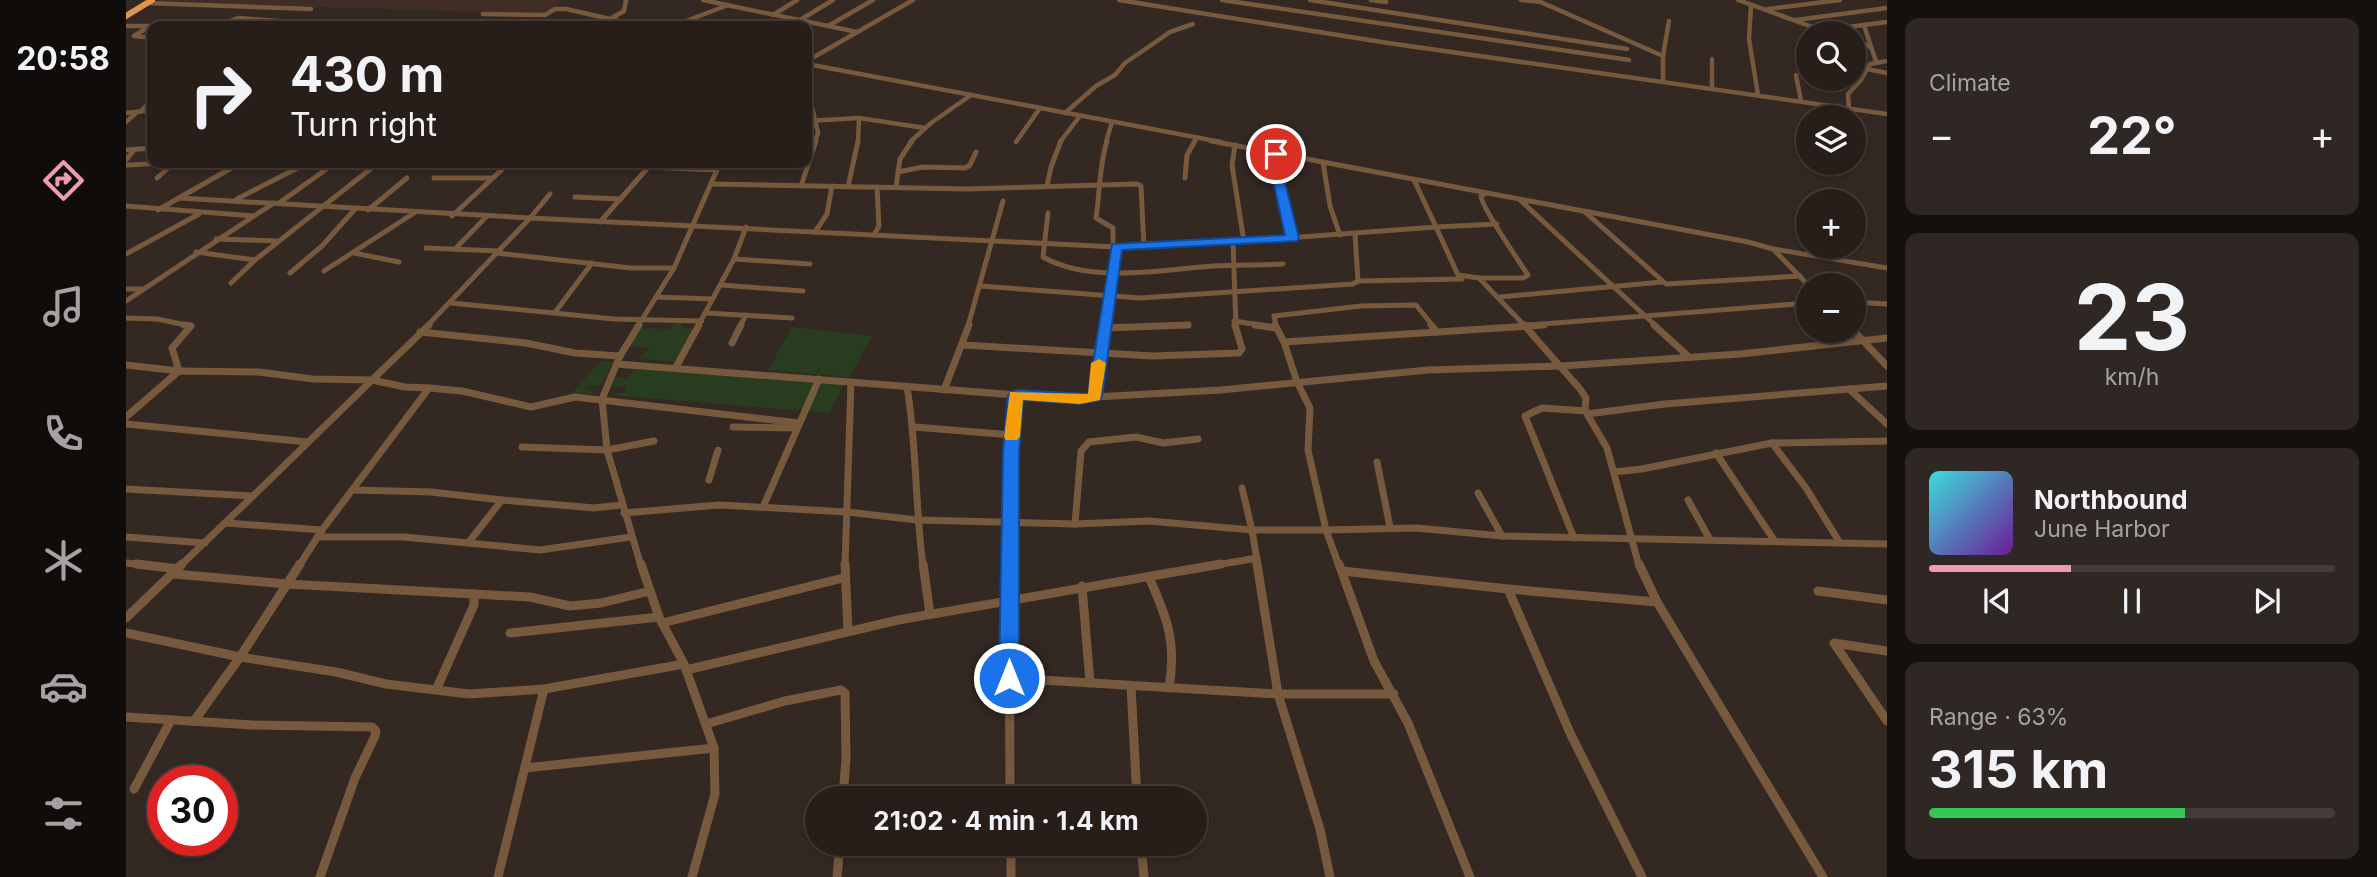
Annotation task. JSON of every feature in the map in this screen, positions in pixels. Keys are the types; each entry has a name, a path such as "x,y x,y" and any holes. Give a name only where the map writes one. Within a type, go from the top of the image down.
{"highway":[{"path":"126,14 148,1"}],"street":[{"path":"610,19 624,11 626,0"},
{"path":"703,0 728,2 792,21"},
{"path":"772,15 797,0"},
{"path":"802,21 833,0"},
{"path":"828,26 873,0"},
{"path":"812,60 913,0"},
{"path":"1119,0 1388,43 1828,105"},
{"path":"1222,0 1629,60"},
{"path":"1310,0 1627,49"},
{"path":"1371,0 1386,2"},
{"path":"1521,0 1539,1 1663,56"},
{"path":"1738,0 1796,22"},
{"path":"1764,10 1840,0"},
{"path":"148,1 311,9"},
{"path":"684,21 728,2"},
{"path":"1751,5 1747,20 1749,51 1758,95"},
{"path":"483,14 548,15 562,8 619,21"},
{"path":"1792,20 1887,8"},
{"path":"230,21 238,18 282,21"},
{"path":"1663,80 1663,56 1669,22"},
{"path":"1866,25 1887,22"},
{"path":"812,23 857,32"},
{"path":"1065,113 1100,83 1115,75 1125,63 1175,29 1193,23"},
{"path":"126,26 147,26"},
{"path":"147,28 134,36 147,37"},
{"path":"1866,31 1876,61"},
{"path":"1622,74 1629,60 1628,41"},
{"path":"1866,45 1871,47"},
{"path":"1712,59 1712,88"},
{"path":"1849,105 1848,94 1870,64 1887,61"},
{"path":"812,64 1773,249 1887,268"},
{"path":"1867,69 1887,73"},
{"path":"1799,91 1801,101"},
{"path":"896,187 901,158 907,148 925,128 971,95"},
{"path":"126,122 147,104"},
{"path":"812,106 818,133 812,152"},
{"path":"1016,142 1040,108"},
{"path":"126,113 147,111"},
{"path":"1866,111 1887,114"},
{"path":"1047,186 1053,159 1066,132 1080,116"},
{"path":"812,120 859,118 925,128"},
{"path":"848,187 858,142 859,118"},
{"path":"1095,397 1114,271 1115,247 1111,224 1096,218 1101,184 1100,164 1112,122"},
{"path":"1185,178 1187,155 1196,138"},
{"path":"1235,145 1232,165 1244,242"},
{"path":"126,150 147,149"},
{"path":"126,160 134,150"},
{"path":"898,172 923,167 965,168 976,152"},
{"path":"1276,154 1275,167 1292,238"},
{"path":"1322,162 1340,235"},
{"path":"126,165 147,164"},
{"path":"157,178 167,168"},
{"path":"158,210 231,168"},
{"path":"236,200 297,168"},
{"path":"126,301 196,252 276,204 328,168"},
{"path":"230,283 254,260 372,168"},
{"path":"452,216 503,168"},
{"path":"600,222 648,168"},
{"path":"692,877 715,794 714,748 685,667 661,620 631,537 607,450 602,399 618,360 674,268 717,168"},
{"path":"801,186 807,168"},
{"path":"368,210 407,178"},
{"path":"435,178 492,178"},
{"path":"1414,180 1455,272 1470,278"},
{"path":"711,184 968,189 1101,184 1141,186 1144,247"},
{"path":"814,232 827,214 832,186"},
{"path":"874,235 879,226 877,187"},
{"path":"980,286 1140,298 1348,285 1358,281 1523,278 1528,275 1497,224 1481,204 1481,196 1486,193"},
{"path":"126,618 451,303 550,194"},
{"path":"575,197 621,199"},
{"path":"179,198 452,216 693,224 1115,247 1244,242 1497,224"},
{"path":"1520,199 1689,357"},
{"path":"944,390 964,345 989,239 1003,201"},
{"path":"126,206 254,216"},
{"path":"290,274 322,246 355,209"},
{"path":"1585,212 1662,282"},
{"path":"126,254 201,213"},
{"path":"1048,213 1043,257 1049,263 1076,270 1114,271 1283,264"},
{"path":"324,271 414,214"},
{"path":"455,249 486,216"},
{"path":"676,367 734,259 746,227"},
{"path":"1355,234 1358,281"},
{"path":"216,239 278,241"},
{"path":"964,345 1153,356 1239,353 1242,349 1234,321 1234,242"},
{"path":"426,248 498,252 592,264 674,268"},
{"path":"1773,249 1797,273"},
{"path":"196,252 254,260"},
{"path":"353,253 399,262"},
{"path":"734,259 810,264"},
{"path":"556,311 592,264"},
{"path":"1500,297 1662,282 1678,285 1728,279 1796,276"},
{"path":"1479,278 1500,297 1586,398 1586,412 1607,448 1641,571 1823,877"},
{"path":"721,285 803,291"},
{"path":"126,289 143,289"},
{"path":"656,297 713,299"},
{"path":"451,303 641,321 702,321"},
{"path":"1866,303 1887,304"},
{"path":"1284,342 1796,304"},
{"path":"1437,332 1416,306 1361,306 1280,313 1274,316 1297,382 1310,408 1308,450 1326,530 1374,661 1394,694 1431,775 1470,877"},
{"path":"706,313 792,318"},
{"path":"732,343 746,315"},
{"path":"126,318 157,319 190,325 172,348 178,371"},
{"path":"1234,321 1276,328"},
{"path":"1104,328 1188,326"},
{"path":"420,332 526,343 618,360 676,367 1080,400 1471,367 1560,366 1833,343"},
{"path":"1866,340 1887,338"},
{"path":"1866,342 1887,366"},
{"path":"126,365 178,371 258,372 313,379 372,380 405,387 462,391 531,407 575,397 602,399 798,426"},
{"path":"126,417 178,371"},
{"path":"763,507 819,379"},
{"path":"848,630 843,578 851,453 850,382"},
{"path":"1574,538 1525,416 1542,408 1586,412 1887,386"},
{"path":"907,387 914,427 917,520 930,614"},
{"path":"194,721 240,657 319,534 429,388"},
{"path":"1849,389 1887,424"},
{"path":"1010,786 1009,523 1015,395"},
{"path":"126,424 307,442"},
{"path":"733,427 798,426"},
{"path":"914,427 1012,435"},
{"path":"1075,524 1081,451 1089,442 1136,437 1163,443 1198,439"},
{"path":"522,447 607,450 654,441"},
{"path":"1614,472 1772,443 1887,441"},
{"path":"1772,443 1796,474 1840,543"},
{"path":"709,480 718,450"},
{"path":"1716,453 1774,540"},
{"path":"1377,462 1390,527"},
{"path":"1242,488 1257,558 1278,694 1320,829 1329,877"},
{"path":"126,489 253,496"},
{"path":"353,490 431,492 466,498 594,508 763,507 917,520 1075,524 1149,521 1252,530 1390,527 1502,536 1709,538 1887,544"},
{"path":"1478,493 1502,536"},
{"path":"468,543 502,500"},
{"path":"1688,500 1709,538"},
{"path":"226,523 319,534 404,537 540,550 631,537"},
{"path":"126,537 205,543"},
{"path":"126,633 240,657 336,672 386,684 469,694 544,689 685,667 930,614 1257,558"},
{"path":"126,563 287,584 530,597 570,606 601,603 650,591"},
{"path":"1342,571 1657,602"},
{"path":"1149,577 1174,638 1169,688"},
{"path":"510,634 661,620 843,578"},
{"path":"1082,586 1090,683"},
{"path":"1508,589 1531,648 1607,813 1642,877"},
{"path":"1818,591 1887,600"},
{"path":"436,690 474,605 474,594"},
{"path":"1887,651 1834,643 1887,721"},
{"path":"1009,678 1278,694 1394,694"},
{"path":"1131,686 1136,786"},
{"path":"498,877 544,689"},
{"path":"706,724 807,696 841,690 845,694 844,786"},
{"path":"126,718 372,727 376,730 355,778 320,877"},
{"path":"134,789 171,720"},
{"path":"525,768 714,748"},
{"path":"837,877 838,856"},
{"path":"1011,856 1011,877"},
{"path":"1142,856 1144,877"}],"shaded area":[{"path":"562,0 547,14 156,2"}],"green space":[{"path":"675,322 684,322 681,328 694,329 676,362 639,359 649,348 629,346 640,328 670,329"},
{"path":"792,327 872,336 850,377 768,370"},
{"path":"600,361 614,362 601,385 590,385 585,389 598,394 572,393"},
{"path":"625,364 844,384 829,413 610,395 626,392 625,386 612,387 615,377 627,378 635,370 621,369"}],"slow traffic":[{"path":"1012,437 1015,395 1080,400 1095,397 1099,363"}],"route":[{"path":"1009,678 1009,523 1015,395 1080,400 1095,397 1116,247 1292,238 1275,167 1276,154"}]}
